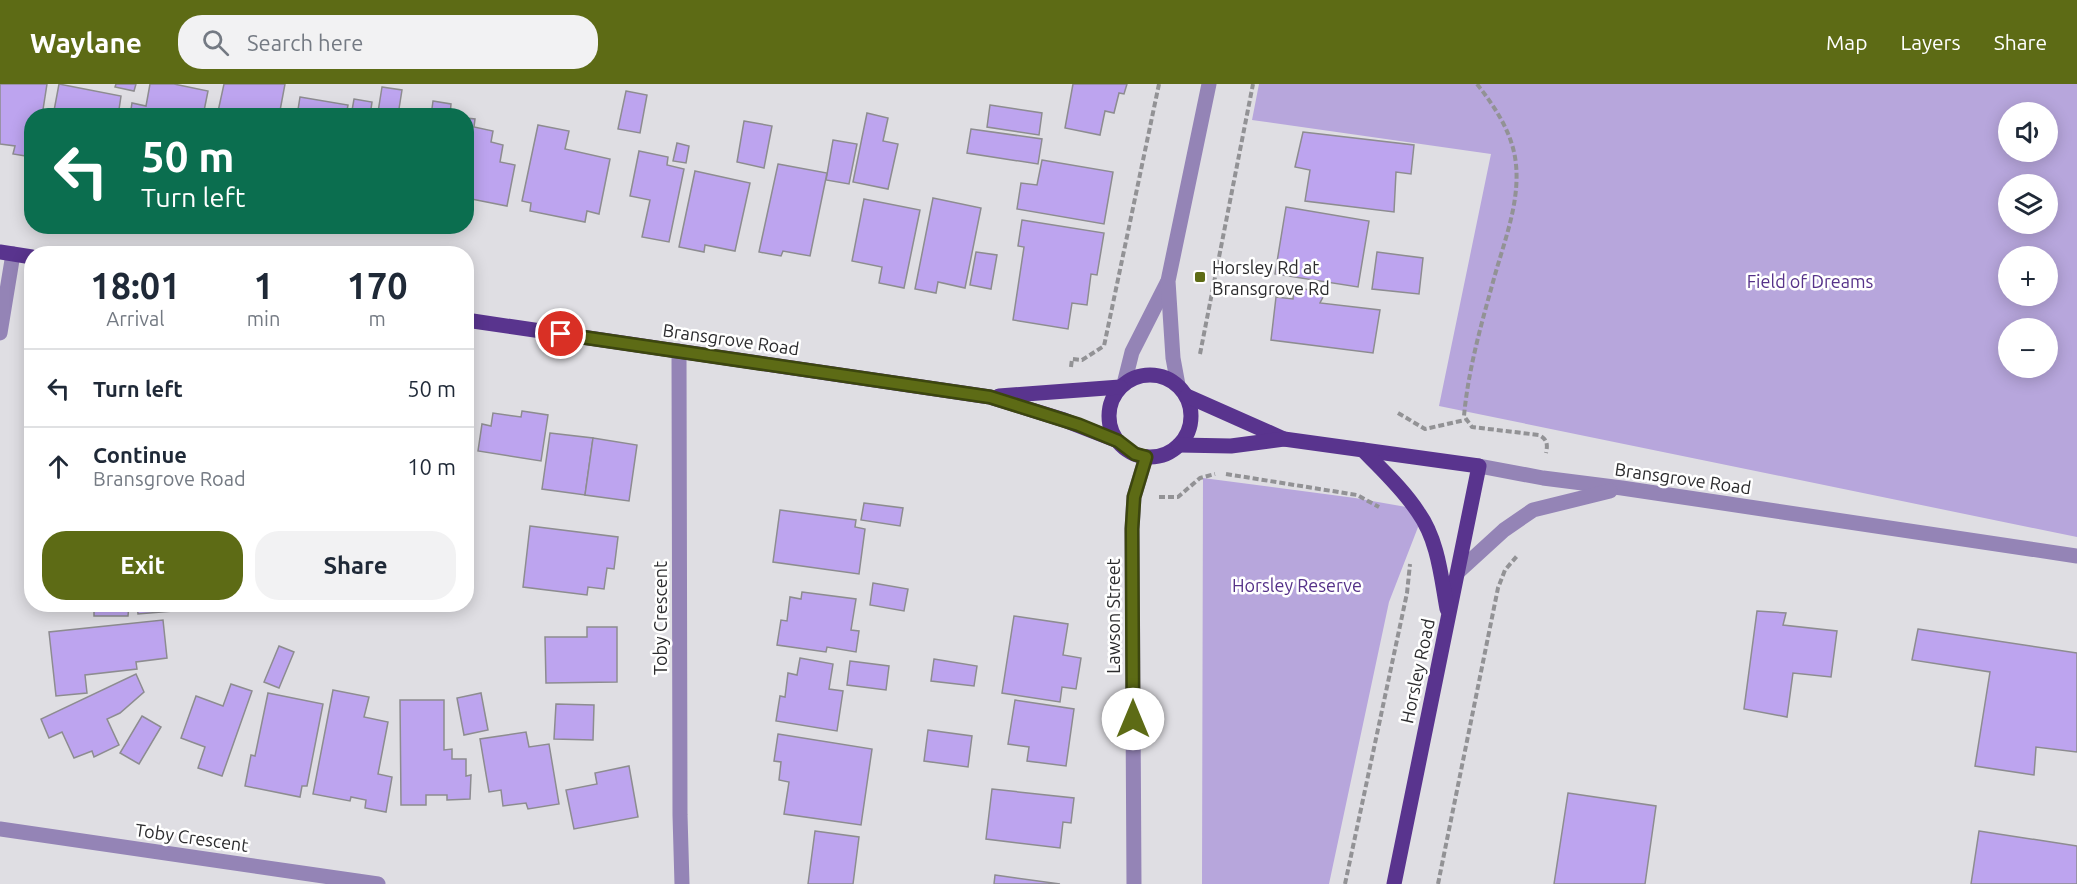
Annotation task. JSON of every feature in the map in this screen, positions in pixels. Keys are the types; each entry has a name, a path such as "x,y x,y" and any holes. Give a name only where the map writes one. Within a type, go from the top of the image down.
{"main road":[{"path":"6,253 24,256"},
{"name":"Bransgrove Road","path":"474,321 990,397 1064,420 1118,441"},
{"path":"1142,375 1154,375 1167,378 1182,391 1191,409 1191,422 1187,435 1179,446 1168,453 1146,457 1135,454 1118,441 1109,421 1109,411 1113,398 1122,386 1142,375"},
{"name":"Bransgrove Road","path":"990,397 1122,386"},
{"name":"Bransgrove Road","path":"1182,391 1284,439"},
{"name":"Bransgrove Road","path":"1179,446 1231,446 1284,439 1479,466"},
{"path":"1363,450 1420,513 1437,557 1448,618"},
{"name":"Horsley Road","path":"1394,884 1479,466"}],"street":[{"path":"1122,386 1132,352 1168,281 1209,84"},
{"path":"0,333 6,253"},
{"path":"1168,281 1173,358 1182,391"},
{"name":"Toby Crescent","path":"679,351 682,884"},
{"name":"Lawson Street","path":"1134,884 1132,553 1134,497 1146,457"},
{"name":"Bransgrove Road","path":"1479,466 1543,478 2077,556"},
{"path":"1458,572 1504,530 1533,510 1622,488"},
{"name":"Toby Crescent","path":"0,829 378,884"}],"path":[{"path":"1069,390 1072,359 1082,360 1104,346 1159,84"},
{"path":"1200,357 1252,84"},
{"path":"1477,84 1499,113 1508,132 1515,155 1516,195 1480,330 1464,409 1465,420 1472,427 1539,435 1548,445"},
{"path":"1398,413 1425,429 1465,420"},
{"path":"1227,474 1231,446"},
{"path":"1134,497 1178,497 1207,474 1227,474 1357,495 1381,508"},
{"path":"1438,884 1498,588 1505,570 1521,553"},
{"path":"1345,884 1407,593 1410,561"}],"green space":[{"name":"Field of Dreams","path":"1259,84 2077,84 2077,537 1439,406 1491,154 1252,120"},
{"name":"Horsley Reserve","path":"1203,478 1412,508 1420,522 1389,602 1329,884 1202,884"}],"building":[{"path":"0,84 47,84 43,108 24,108 24,156 13,154 15,146 0,144"},
{"path":"59,84 121,96 119,108 54,108"},
{"path":"116,84 136,84 134,91 115,87"},
{"path":"150,84 174,84 208,91 205,108 131,108 132,103 146,106"},
{"path":"224,84 285,84 280,108 219,108"},
{"path":"1073,84 1127,84 1124,94 1119,93 1114,113 1105,111 1100,135 1065,128"},
{"path":"382,87 402,90 399,108 379,108"},
{"path":"626,91 647,95 640,133 618,129"},
{"path":"300,97 348,105 347,108 298,108"},
{"path":"354,99 372,102 371,108 352,108"},
{"path":"433,101 451,104 451,108 432,108"},
{"path":"990,105 1042,113 1039,135 987,127"},
{"path":"867,113 888,118 883,141 898,144 888,189 853,182"},
{"path":"744,121 772,126 764,168 737,162"},
{"path":"538,125 569,131 565,149 610,159 599,214 587,211 585,222 530,211 531,203 522,201"},
{"path":"474,127 493,131 491,142 503,145 500,162 515,165 507,206 474,200"},
{"path":"971,129 1042,139 1038,164 967,153"},
{"path":"1303,132 1414,145 1411,174 1396,172 1394,212 1305,201 1310,170 1295,167"},
{"path":"833,140 857,144 849,184 826,180"},
{"path":"677,143 689,146 686,163 673,161"},
{"path":"639,151 668,157 667,165 684,169 669,242 642,237 650,200 630,196"},
{"path":"1042,160 1113,172 1104,224 1017,209 1021,183 1037,185"},
{"path":"778,164 827,173 810,256 783,251 781,256 759,252"},
{"path":"695,171 750,183 735,251 705,245 704,252 679,247"},
{"path":"933,198 981,208 965,288 938,282 936,293 915,289"},
{"path":"864,199 920,210 904,288 879,283 882,267 852,261"},
{"path":"1286,207 1369,221 1358,287 1275,274"},
{"path":"1022,220 1104,233 1097,275 1091,274 1087,305 1072,303 1068,329 1013,320 1024,247 1018,246"},
{"path":"976,252 997,255 991,289 970,285"},
{"path":"1377,252 1423,258 1419,294 1372,289"},
{"path":"1294,287 1325,293 1320,303 1380,310 1373,353 1271,340 1276,297 1293,299"},
{"path":"522,411 548,415 541,461 478,451 482,424 491,426 493,413 521,417"},
{"path":"550,433 593,438 585,495 542,489"},
{"path":"593,438 637,445 629,501 585,495"},
{"path":"864,503 903,508 900,526 861,520"},
{"path":"780,510 856,520 855,527 865,529 859,574 773,562"},
{"path":"530,526 618,537 614,569 607,568 604,589 588,587 587,595 523,587"},
{"path":"873,583 908,589 904,611 870,605"},
{"path":"802,592 856,599 851,630 859,631 856,652 827,647 826,652 777,645 781,620 787,621 790,597 801,599"},
{"path":"1757,611 1786,613 1783,625 1837,631 1831,677 1793,673 1787,717 1744,709"},
{"path":"94,612 128,612 128,616 94,616"},
{"path":"138,612 161,612 138,614"},
{"path":"1014,616 1068,624 1063,655 1081,658 1076,689 1062,687 1060,702 1002,693"},
{"path":"163,620 167,658 136,662 137,669 85,675 87,693 56,696 49,632"},
{"path":"587,627 617,627 617,682 546,683 545,637 587,637"},
{"path":"1918,629 2077,653 2077,752 2036,747 2034,775 1975,766 1990,672 1912,660"},
{"path":"279,646 294,652 279,688 264,682"},
{"path":"800,658 833,664 829,689 843,691 837,731 776,721 780,696 785,697 788,673 797,675"},
{"path":"934,659 977,666 974,686 931,681"},
{"path":"850,661 889,666 886,690 847,685"},
{"path":"136,674 144,692 120,713 107,719 119,745 94,757 92,751 74,758 62,732 49,738 41,719"},
{"path":"231,684 252,691 222,776 198,768 205,747 181,738 196,696 223,706"},
{"path":"333,690 369,697 364,717 388,722 378,774 392,777 386,812 365,808 366,800 351,797 350,801 313,794"},
{"path":"268,693 323,704 307,786 302,786 300,797 245,786 251,755 255,756"},
{"path":"481,693 488,730 464,735 457,698"},
{"path":"400,700 444,700 444,750 452,749 452,759 466,759 466,776 471,775 470,799 447,800 447,795 426,795 426,805 401,805"},
{"path":"1015,700 1074,709 1066,766 1027,761 1029,747 1008,744"},
{"path":"556,704 594,705 593,740 554,739"},
{"path":"142,716 161,727 139,764 120,753"},
{"path":"928,730 972,736 968,767 924,761"},
{"path":"526,732 529,747 549,744 559,804 528,809 526,803 503,806 501,790 489,792 480,739"},
{"path":"778,734 872,749 861,825 784,814 789,782 779,780 781,762 774,761"},
{"path":"629,766 638,817 574,829 566,790 597,784 595,773"},
{"path":"992,789 1074,798 1071,823 1063,822 1060,848 986,839"},
{"path":"1568,793 1656,806 1645,884 1554,884"},
{"path":"815,831 859,837 853,884 808,884"},
{"path":"1979,831 2077,846 2077,884 1971,884"},
{"path":"995,875 1060,884 994,884"}],"place":[{"name":"Horsley Rd at Bransgrove Rd","path":"1200,277"}],"route":[{"path":"561,334 990,397 1079,425 1118,441 1135,454 1146,457 1134,497 1132,529 1133,719"}]}
